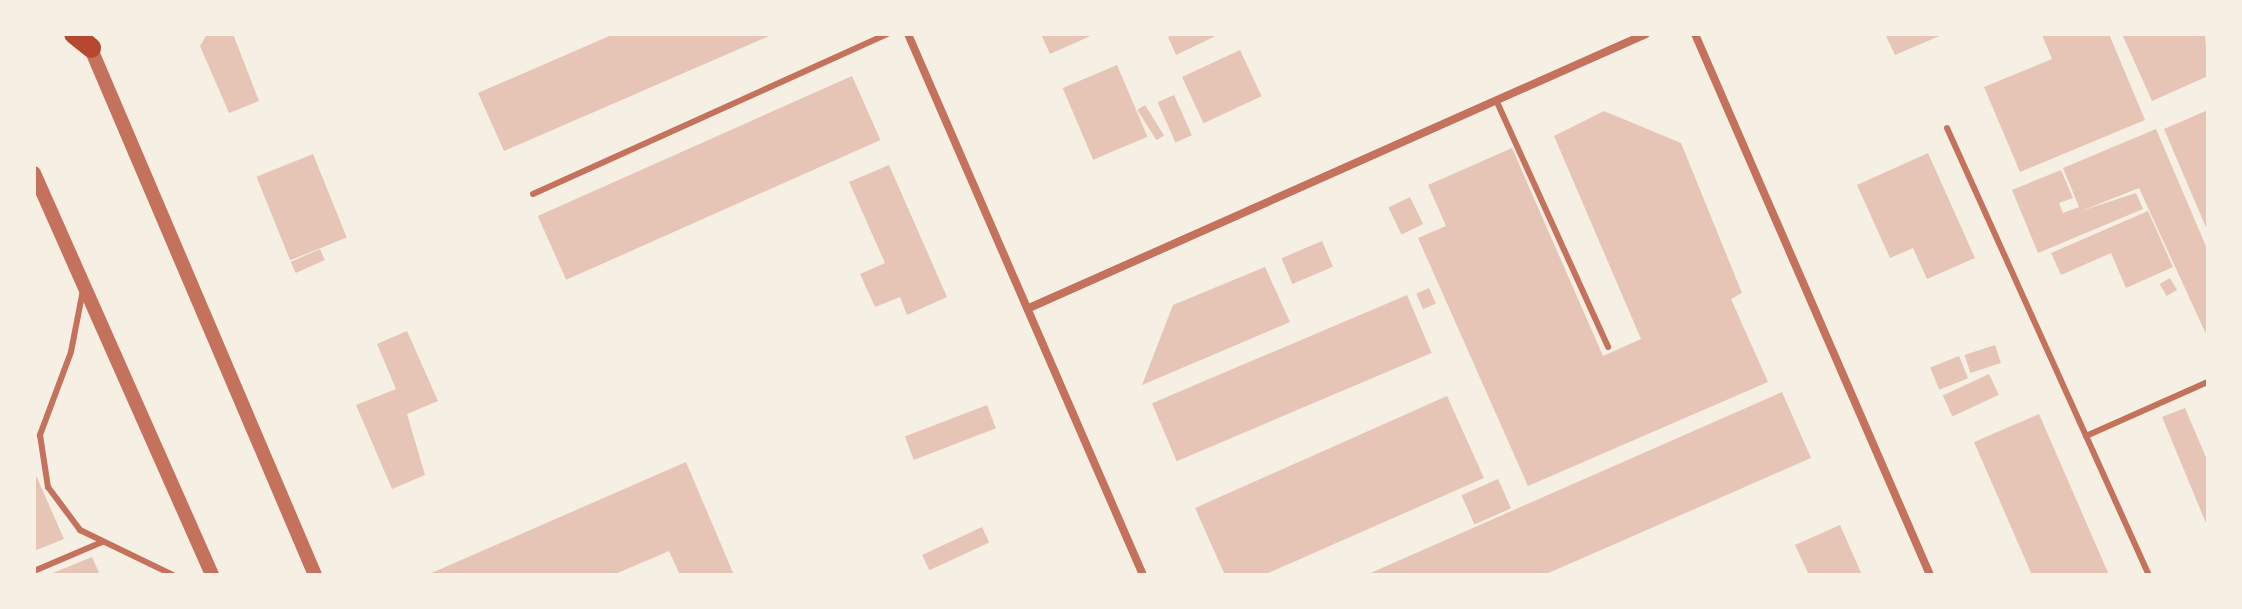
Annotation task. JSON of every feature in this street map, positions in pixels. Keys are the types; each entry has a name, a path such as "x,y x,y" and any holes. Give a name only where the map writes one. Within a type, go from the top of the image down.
{"main road":[{"path":"74,34 88,41"}],"street":[{"path":"908,34 1142,573 1131,575"},
{"path":"1029,308 1646,34"},
{"path":"1695,34 1930,575"},
{"path":"88,41 315,575"},
{"path":"34,173 212,575"}],"lane":[{"path":"533,194 887,34"},
{"path":"1497,102 1608,347"},
{"path":"1947,128 2149,575"},
{"path":"84,282 71,352 43,425 48,487 67,517 102,542 173,575"},
{"path":"2086,436 2208,382"},
{"path":"34,428 43,425"},
{"path":"34,571 102,542"}],"building":[{"path":"207,34 233,34 259,101 229,113 200,46"},
{"path":"614,34 774,34 504,151 478,93"},
{"path":"1041,34 1095,34 1050,54"},
{"path":"1174,34 1220,34 1176,55 1168,37"},
{"path":"1885,34 1944,34 1895,55"},
{"path":"2109,34 2145,120 2020,172 1984,87 2052,59 2042,35"},
{"path":"2122,34 2205,34 2208,76 2152,101"},
{"path":"1240,50 1262,96 1204,123 1182,77"},
{"path":"1117,65 1147,137 1093,160 1063,88"},
{"path":"852,76 880,140 566,280 538,216"},
{"path":"1174,95 1192,135 1175,143 1158,102"},
{"path":"1145,105 1164,136 1156,140 1137,110"},
{"path":"2208,110 2208,232 2164,129"},
{"path":"1604,111 1681,143 1742,293 1731,299 1768,382 1528,486 1418,238 1446,226 1428,185 1512,148 1603,356 1641,339 1554,136"},
{"path":"2156,129 2208,251 2206,334 2139,188 2081,211 2136,193 2143,209 2038,253 2012,190 2061,170 2073,198 2059,203 2063,213 2079,207 2063,168"},
{"path":"1928,153 1975,258 1927,279 1913,248 1890,258 1857,185"},
{"path":"313,154 347,237 290,260 256,177"},
{"path":"889,165 947,297 907,315 900,297 875,307 860,274 885,263 849,182"},
{"path":"1410,197 1423,224 1402,234 1388,208"},
{"path":"2148,211 2173,267 2126,288 2111,253 2061,275 2051,253"},
{"path":"1322,241 1333,267 1292,284 1281,258"},
{"path":"320,249 325,260 296,273 291,262"},
{"path":"1265,267 1290,322 1142,385 1173,305"},
{"path":"2170,278 2177,290 2167,296 2160,284"},
{"path":"1429,288 1436,304 1423,309 1416,294"},
{"path":"1407,295 1432,353 1177,461 1152,403"},
{"path":"407,331 438,401 407,414 425,475 392,489 356,405 396,389 377,344"},
{"path":"1995,345 2001,363 1970,373 1965,355"},
{"path":"1959,356 1968,378 1939,390 1930,368"},
{"path":"1989,374 1999,395 1952,416 1943,396"},
{"path":"1782,392 1811,458 1544,575 1366,575"},
{"path":"1447,396 1484,478 1264,575 1225,575 1195,508"},
{"path":"987,405 996,428 914,460 905,437"},
{"path":"2185,408 2208,462 2208,528 2162,417"},
{"path":"2039,414 2109,575 2032,575 1974,442"},
{"path":"686,462 734,575 680,575 669,551 613,575 427,575"},
{"path":"34,471 64,539 34,551"},
{"path":"1498,479 1511,508 1474,525 1461,495"},
{"path":"1840,525 1862,575 1809,575 1795,545"},
{"path":"982,527 989,542 929,570 922,555"},
{"path":"92,557 100,575 48,575"}]}
